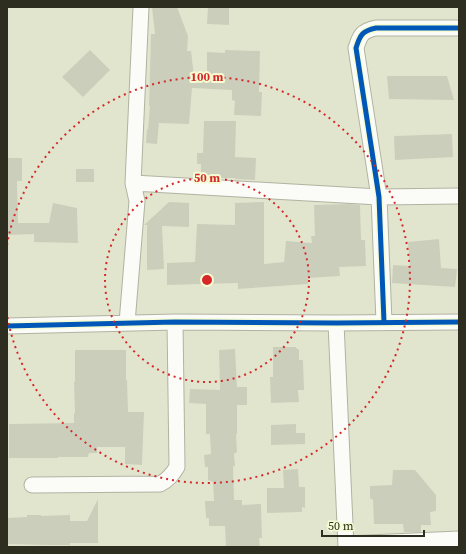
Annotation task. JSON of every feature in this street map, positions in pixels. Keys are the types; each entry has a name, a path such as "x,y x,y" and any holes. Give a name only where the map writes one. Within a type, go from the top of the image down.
{"street":[{"path":"127,323 137,201 134,183 141,7"},
{"path":"384,322 379,197 356,48 359,37 367,30 376,28 459,28"},
{"path":"134,183 379,197 459,196"},
{"path":"32,485 160,484 173,474 177,467 175,322"},
{"path":"7,326 175,322 459,322"},
{"path":"336,323 346,545 459,539"}],"building":[{"path":"152,7 177,7 188,36 187,51 191,51 194,76 207,76 207,52 225,53 225,50 260,51 259,92 262,92 261,116 234,115 235,101 232,100 232,90 192,88 189,124 159,123 157,144 146,143 150,106 151,34 155,34"},
{"path":"208,7 229,7 229,25 207,24"},
{"path":"90,50 110,70 83,97 62,77"},
{"path":"387,76 447,76 454,100 389,99"},
{"path":"204,121 236,121 235,157 256,158 255,180 235,178 201,178 201,164 197,164 197,153 203,153"},
{"path":"452,134 453,157 395,160 394,136"},
{"path":"7,158 22,158 22,181 17,181 18,223 49,223 53,203 77,208 78,243 34,242 34,234 7,235"},
{"path":"76,169 94,169 94,182 76,182"},
{"path":"169,202 189,203 189,227 162,226 164,269 147,270 147,225 144,225"},
{"path":"264,202 264,264 284,262 286,241 312,243 311,236 315,236 314,205 349,204 360,205 361,240 365,240 366,266 339,267 340,276 308,278 308,284 238,289 238,283 167,285 167,263 195,262 197,224 235,225 235,203"},
{"path":"439,239 441,268 457,269 455,287 392,283 393,265 410,266 408,242"},
{"path":"273,347 295,347 299,350 299,360 303,360 304,390 298,390 299,402 271,403 270,377 273,377"},
{"path":"235,349 237,387 247,387 247,405 237,405 237,452 234,454 235,466 233,466 234,500 242,500 242,505 261,504 262,538 259,538 260,547 226,547 225,526 209,526 209,518 206,518 205,501 214,501 213,482 208,480 208,467 205,467 204,455 211,454 210,434 206,434 206,404 189,403 190,389 220,390 219,350"},
{"path":"75,350 126,350 128,412 144,412 142,465 125,464 125,447 97,447 97,453 89,453 88,457 9,458 9,424 74,423"},
{"path":"296,424 296,433 305,433 305,444 271,445 271,425"},
{"path":"298,469 299,487 305,487 305,508 302,507 302,512 267,513 267,488 284,488 283,470"},
{"path":"393,470 415,470 436,495 436,511 430,512 431,525 421,525 421,532 404,532 403,524 374,524 373,500 370,498 370,486 392,485"},
{"path":"98,499 98,543 70,543 70,545 7,544 7,518 27,517 27,515 70,515 70,521 87,521"}],"cycle path":[{"path":"384,322 379,197 356,48 362,34 376,28 459,28"},
{"path":"7,326 175,322 459,322"}]}
